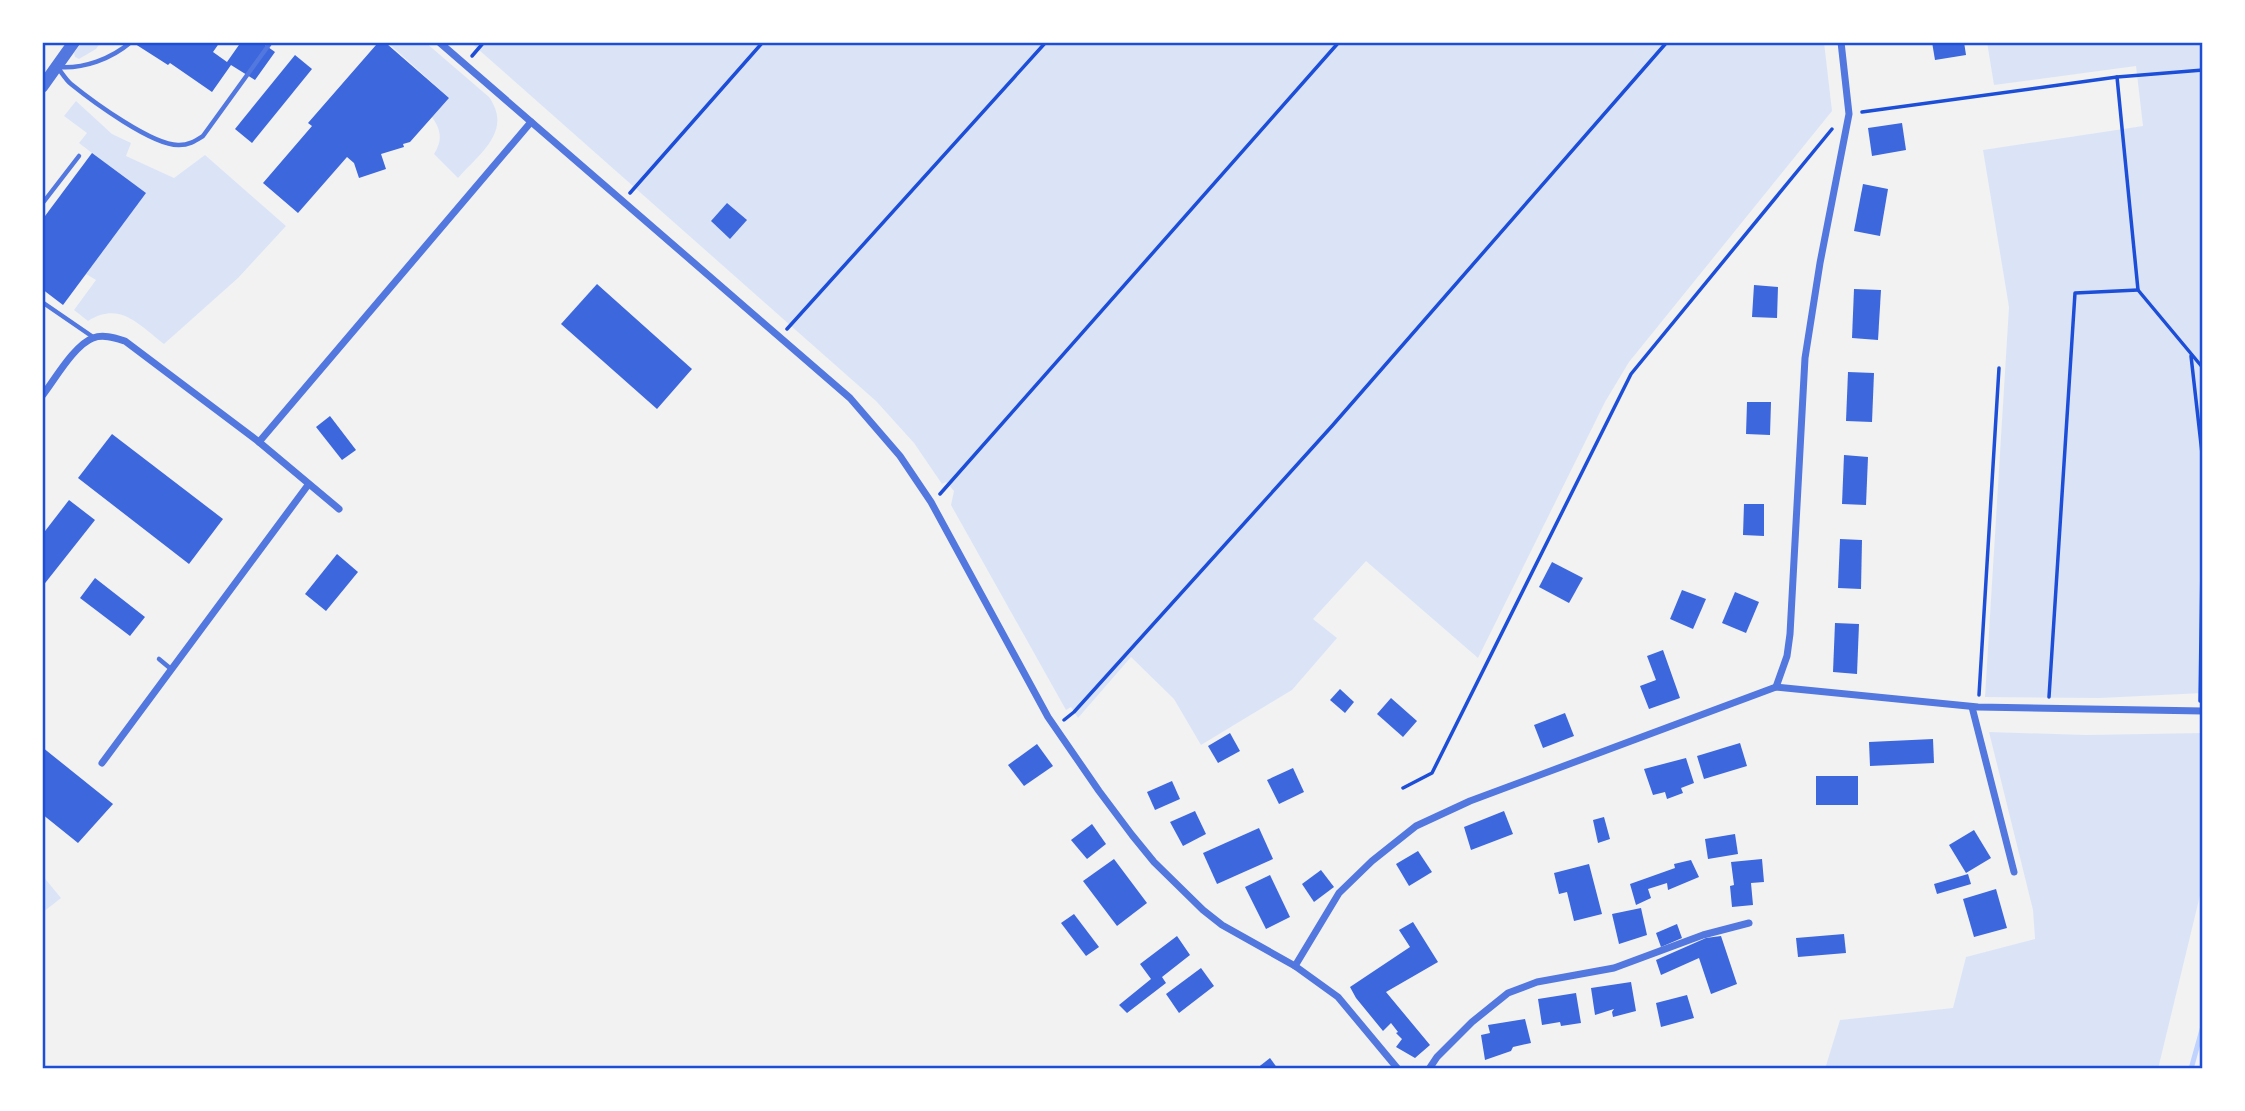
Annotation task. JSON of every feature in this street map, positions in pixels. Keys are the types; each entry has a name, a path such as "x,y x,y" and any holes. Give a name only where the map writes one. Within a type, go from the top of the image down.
{"street":[{"path":"42,87 74,42"},
{"path":"439,42 850,398 900,456 931,502 990,614 1055,727 1127,829 1203,910 1222,925 1295,966 1338,997 1398,1069"},
{"path":"1776,687 1787,656 1790,634 1805,358 1849,114 1841,42"},
{"path":"259,443 531,122"},
{"path":"42,396 82,345 93,338 110,336 125,341 259,443 339,509"},
{"path":"102,763 308,485"},
{"path":"1295,966 1339,893 1372,861 1416,826 1470,802 1776,687 1975,707 2201,710"},
{"path":"1975,707 2014,872"},
{"path":"1429,1069 1472,1021 1508,993 1537,982 1614,968 1703,935 1749,923"}],"lane":[{"path":"57,67 80,67 111,55 131,42"},
{"path":"57,67 69,83 122,120 161,142 176,146 191,144 203,136 271,42"},
{"path":"42,204 79,156"},
{"path":"42,302 93,338"},
{"path":"159,659 171,669"}],"path":[{"path":"465,64 484,42"},
{"path":"622,200 762,42"},
{"path":"779,338 1046,42"},
{"path":"931,502 950,485 1339,42"},
{"path":"1055,727 1074,712 1332,426 1667,42"},
{"path":"1403,788 1432,773 1631,374 1836,124 1849,114 2117,77 2203,70"},
{"path":"2117,77 2138,290 2203,368"},
{"path":"2049,708 2075,293 2138,290"},
{"path":"2191,354 2203,462"},
{"path":"1975,707 1999,368"},
{"path":"2201,710 2203,497"}],"shaded area":[{"path":"82,42 101,42 96,49 79,59 74,53"},
{"path":"387,42 425,42 489,97 495,109 496,131 484,150 458,178 434,154 440,135 432,117 449,98"},
{"path":"470,42 1824,42 1832,111 1629,362 1605,402 1478,658 1366,561 1313,619 1337,638 1292,690 1201,745 1174,699 1131,657 1078,718 1071,707 1066,710 951,505 954,491 946,482 942,484 914,443 876,401"},
{"path":"1987,42 2203,42 2203,693 2100,698 1985,697 2009,307 1983,150 2143,126 2136,66 1994,85"},
{"path":"76,101 112,134 131,143 126,156 174,178 205,155 286,226 238,278 164,344 137,323 119,314 99,315 88,321 74,310 96,280 86,274 92,153 79,143 87,133 64,116"},
{"path":"1989,732 2086,735 2203,733 2203,883 2158,1069 1825,1069 1840,1020 1953,1008 1966,957 2035,939 2033,910"},
{"path":"42,875 61,898 42,913"}],"building":[{"path":"132,42 220,42 213,52 227,62 241,42 261,42 275,52 255,80 231,65 212,92 170,63 168,65"},
{"path":"1932,42 1964,42 1966,55 1935,60"},
{"path":"387,44 449,98 410,142 403,144 404,147 381,154 386,169 359,178 354,163 347,157 298,213 263,183 312,126 308,123 376,45"},
{"path":"295,55 312,69 252,143 235,129"},
{"path":"1902,123 1906,150 1872,156 1868,128"},
{"path":"92,153 146,193 63,305 42,289 42,220"},
{"path":"1863,184 1888,189 1880,236 1854,231"},
{"path":"727,203 747,220 730,239 711,221"},
{"path":"597,284 692,369 657,409 561,324"},
{"path":"1754,285 1778,287 1777,318 1752,317"},
{"path":"1854,289 1881,290 1878,340 1852,338"},
{"path":"1848,372 1874,373 1872,422 1846,421"},
{"path":"1747,402 1771,402 1770,435 1746,434"},
{"path":"330,416 356,450 342,460 316,427"},
{"path":"112,434 223,519 189,564 78,478"},
{"path":"1844,455 1868,457 1866,505 1842,504"},
{"path":"69,500 95,520 42,587 42,535"},
{"path":"1744,504 1764,504 1764,536 1743,535"},
{"path":"1840,539 1862,540 1861,589 1838,588"},
{"path":"337,554 358,572 326,611 305,594"},
{"path":"1552,562 1583,578 1569,603 1539,587"},
{"path":"95,578 145,617 130,636 80,598"},
{"path":"1682,590 1706,599 1693,629 1670,619"},
{"path":"1735,592 1759,602 1746,633 1722,623"},
{"path":"1835,623 1859,624 1857,674 1833,672"},
{"path":"1663,650 1680,698 1649,709 1640,686 1656,680 1647,656"},
{"path":"1340,689 1354,702 1345,713 1330,700"},
{"path":"1391,698 1417,721 1403,737 1377,714"},
{"path":"1565,713 1574,736 1543,748 1534,725"},
{"path":"1230,733 1240,751 1218,763 1208,746"},
{"path":"1933,739 1934,763 1870,766 1869,742"},
{"path":"1740,743 1747,766 1704,779 1697,756"},
{"path":"1037,744 1053,766 1024,786 1008,765"},
{"path":"42,747 113,804 78,843 42,814"},
{"path":"1686,758 1694,783 1681,788 1683,793 1667,799 1665,792 1653,795 1644,769"},
{"path":"1293,768 1304,792 1279,804 1267,780"},
{"path":"1816,776 1858,776 1858,805 1816,805"},
{"path":"1172,781 1180,799 1155,810 1147,792"},
{"path":"1195,811 1206,834 1183,846 1170,822"},
{"path":"1504,811 1513,834 1471,850 1464,827"},
{"path":"1604,817 1610,839 1598,843 1593,820"},
{"path":"1092,824 1106,844 1087,859 1071,840"},
{"path":"1259,828 1273,859 1217,884 1203,853"},
{"path":"1974,830 1991,858 1966,873 1949,845"},
{"path":"1735,834 1738,854 1708,859 1705,839"},
{"path":"1418,851 1432,872 1409,886 1396,864"},
{"path":"1114,859 1147,903 1117,926 1083,881"},
{"path":"1762,859 1764,882 1751,883 1753,905 1732,907 1730,886 1734,885 1731,862"},
{"path":"1691,860 1699,877 1668,890 1667,883 1648,889 1651,898 1636,905 1630,884 1675,868 1674,864"},
{"path":"1589,864 1602,914 1574,921 1567,892 1559,894 1554,873"},
{"path":"1321,870 1334,887 1314,902 1302,884"},
{"path":"1968,874 1971,884 1937,894 1934,884"},
{"path":"1270,875 1290,917 1266,929 1245,887"},
{"path":"1996,889 2007,928 1974,937 1963,899"},
{"path":"1641,908 1647,935 1619,944 1612,914"},
{"path":"1074,914 1099,947 1086,956 1061,923"},
{"path":"1413,922 1438,962 1386,992 1430,1045 1415,1058 1396,1047 1402,1039 1396,1033 1398,1032 1391,1023 1383,1031 1350,987 1410,947 1399,930"},
{"path":"1677,924 1682,938 1661,947 1656,933"},
{"path":"1844,934 1846,953 1798,957 1796,938"},
{"path":"1177,936 1190,955 1162,977 1166,983 1127,1013 1119,1005 1151,979 1140,964"},
{"path":"1721,936 1737,984 1711,994 1699,958 1661,975 1656,960 1706,938"},
{"path":"1201,968 1214,986 1179,1013 1166,994"},
{"path":"1631,982 1636,1011 1613,1017 1614,1009 1595,1015 1591,988"},
{"path":"1576,993 1581,1023 1542,1025 1538,999"},
{"path":"1687,995 1694,1018 1661,1027 1656,1003"},
{"path":"1525,1019 1531,1043 1513,1047 1511,1051 1485,1060 1481,1035 1490,1033 1488,1025"},
{"path":"1270,1058 1278,1069 1256,1069"}],"waterway":[{"path":"2191,1069 2203,1026"}]}
